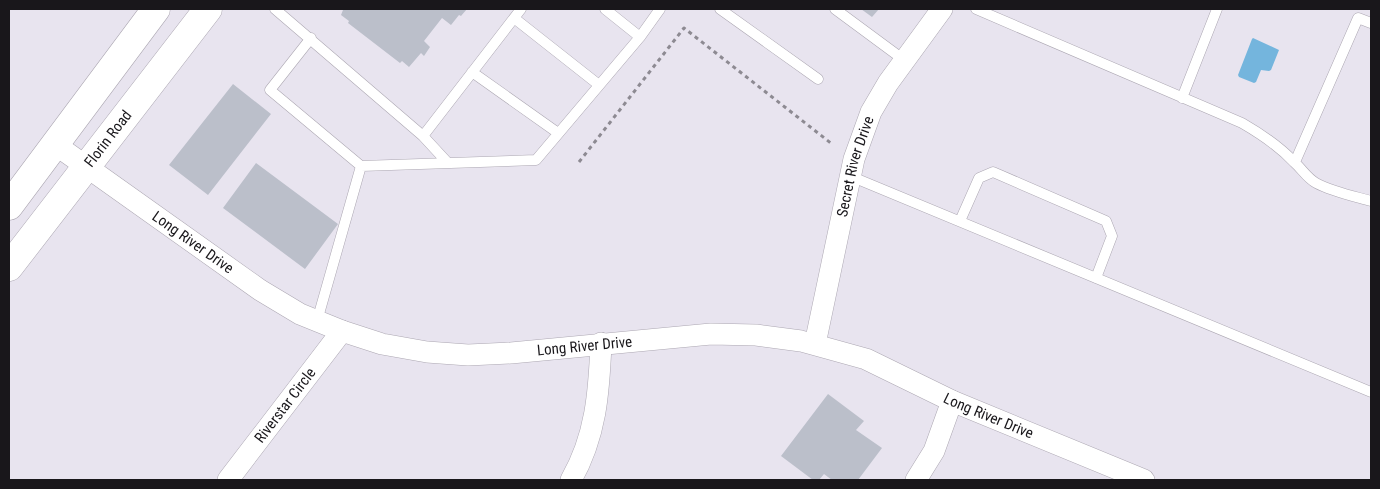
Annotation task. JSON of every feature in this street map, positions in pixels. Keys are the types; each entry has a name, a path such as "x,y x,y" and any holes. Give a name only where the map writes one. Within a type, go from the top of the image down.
{"main road":[{"name":"Florin Road","path":"9,267 208,9"},
{"path":"9,206 56,145 152,10"}],"street":[{"name":"Secret River Drive","path":"816,344 854,159 871,112 888,83 942,9"},
{"name":"Long River Drive","path":"56,145 260,290 300,314 342,332 382,344 427,352 468,355 511,353 711,334 756,336 816,344 866,358 952,401 1144,480"},
{"name":"Riverstar Circle","path":"228,480 342,332"},
{"path":"571,480 579,467 586,448 596,412 601,344"},
{"path":"916,480 934,451 952,401"}],"lane":[{"path":"275,9 423,136 448,162"},
{"path":"423,136 521,9"},
{"path":"605,9 640,37"},
{"path":"311,38 270,90 361,166 536,160 640,37 660,9"},
{"path":"720,9 818,79"},
{"path":"835,9 904,60"},
{"path":"976,9 1242,123 1270,140 1295,162 1304,174 1315,182 1329,189 1371,200"},
{"path":"1182,98 1217,9"},
{"path":"514,18 599,85"},
{"path":"1295,162 1358,18 1371,23"},
{"path":"472,72 558,133"},
{"path":"317,321 361,166"},
{"path":"960,221 979,178 993,172 1106,221 1112,236 1096,278"},
{"path":"850,176 1371,392"}],"path":[{"path":"579,162 684,28 832,144"}],"water":[{"path":"1253,38 1279,50 1271,70 1261,70 1254,83 1238,75"}],"building":[{"path":"342,9 467,9 451,25 442,18 424,41 430,47 424,56 421,53 409,67 402,61 400,63 348,23 349,21 341,15"},
{"path":"861,9 879,9 872,17"},
{"path":"233,84 271,114 208,195 169,165"},
{"path":"256,163 338,224 305,269 223,208"},
{"path":"828,394 864,421 856,430 882,448 858,480 832,480 824,474 819,480 813,480 781,456"}]}
